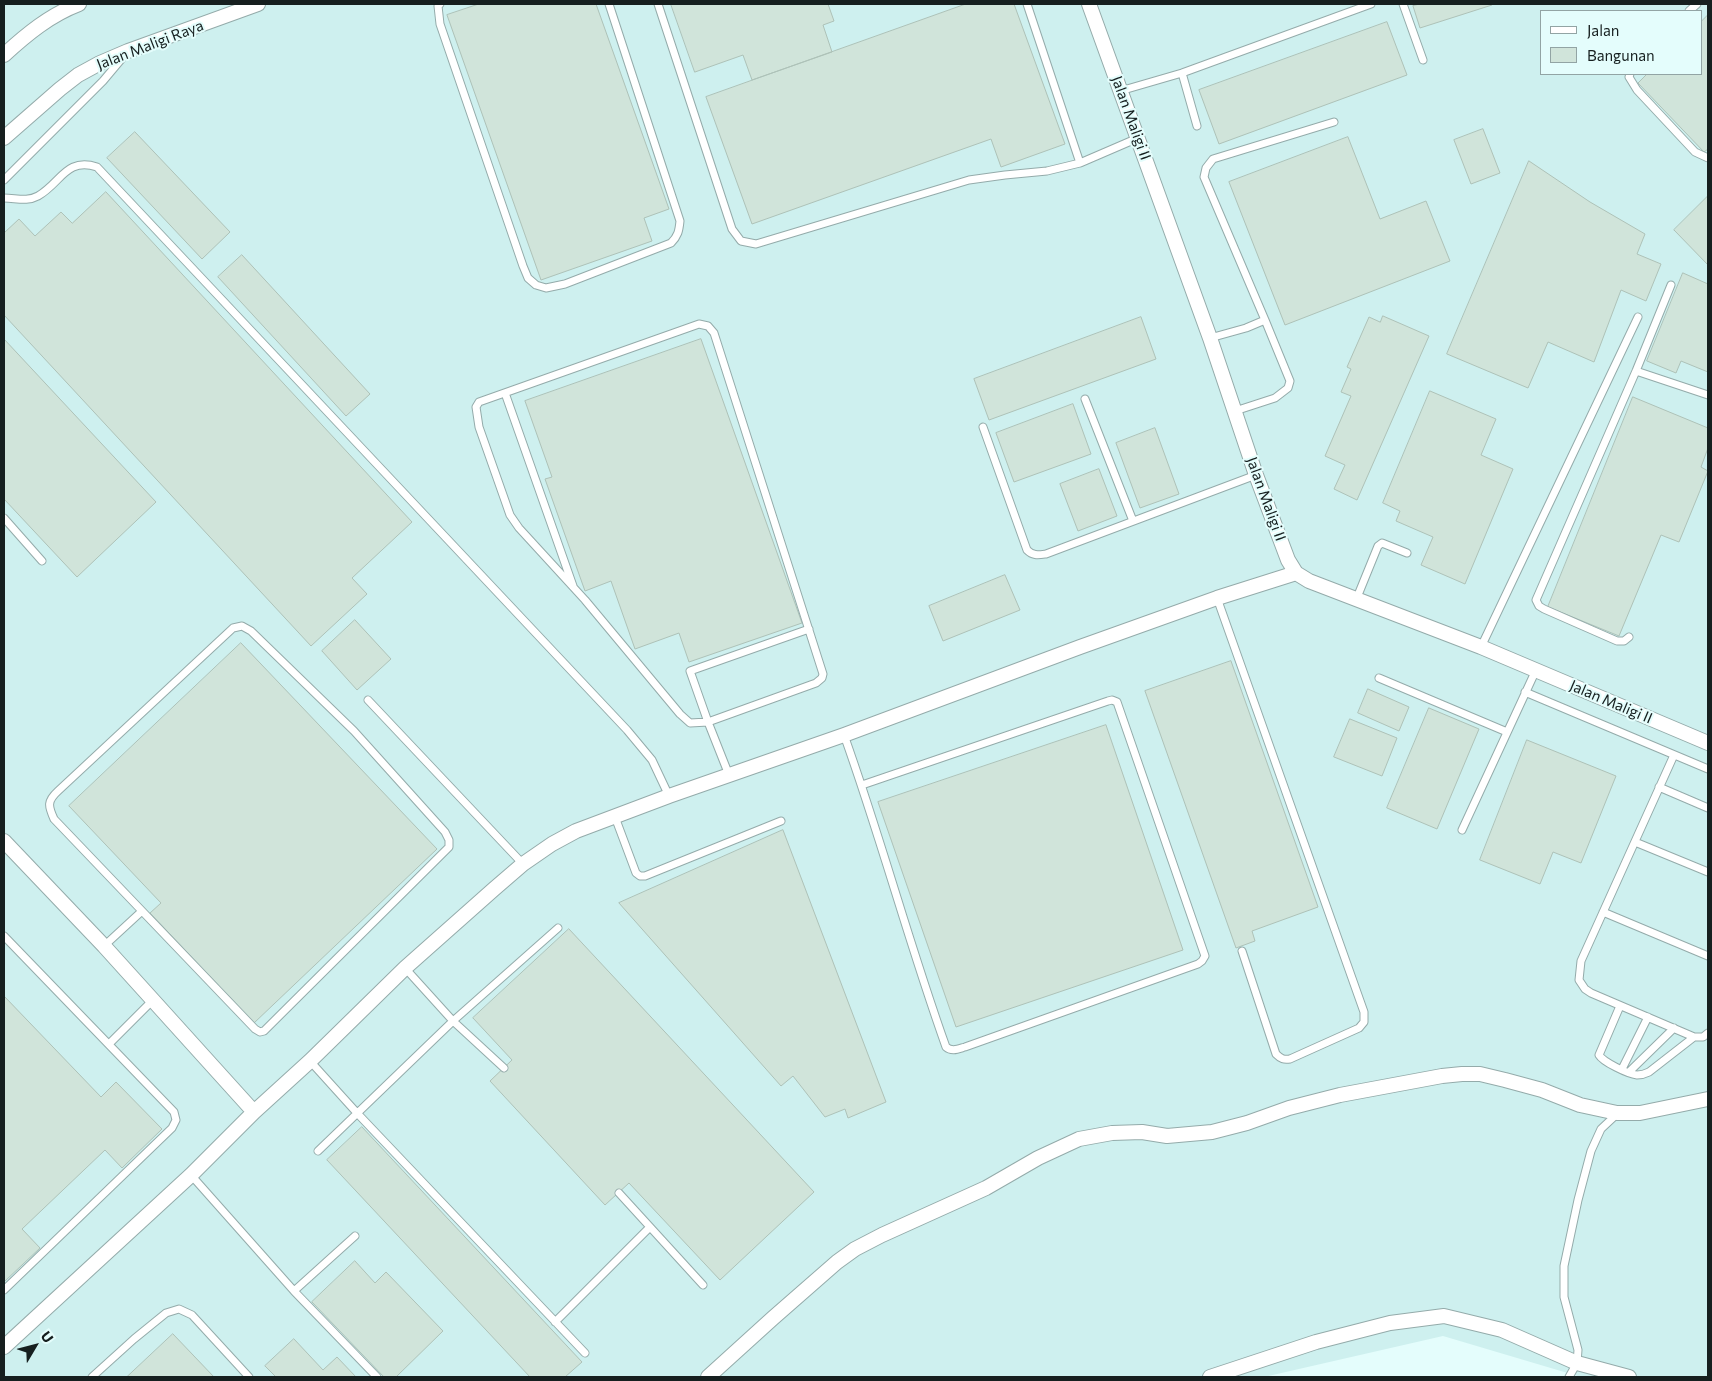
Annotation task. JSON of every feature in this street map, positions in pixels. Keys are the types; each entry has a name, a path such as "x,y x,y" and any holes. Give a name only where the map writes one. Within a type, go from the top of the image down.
{"street":[{"path":"4,55 51,17 79,4"},
{"name":"Jalan Maligi Raya","path":"4,138 78,75 128,51 258,4"},
{"name":"Jalan Maligi II","path":"1089,4 1210,338 1256,475 1288,560 1296,573 1309,582 1481,647 1708,743"},
{"path":"4,1347 191,1174 405,968 523,864 552,844 576,831 615,818 669,796 844,735 1071,650 1217,598 1296,573"},
{"path":"4,841 104,946 254,1112"},
{"path":"708,1377 837,1262 855,1249 977,1193 1038,1158 1079,1139 1112,1133 1142,1132 1167,1136 1212,1132 1248,1123 1289,1108 1340,1096 1442,1076 1462,1074 1480,1074 1505,1080 1542,1090 1580,1105 1617,1113 1640,1114 1708,1099"},
{"path":"1210,1377 1316,1342 1390,1323 1444,1316 1502,1330 1577,1363 1629,1377"}],"lane":[{"path":"440,4 438,6 440,24 523,266 528,278 536,285 546,288 566,284 671,244 677,238 679,231 680,221 609,4"},
{"path":"658,4 732,229 741,241 756,244 969,180 1048,171 1080,163 1138,138"},
{"path":"1027,4 1080,163"},
{"path":"1120,90 1182,73 1371,4"},
{"path":"1403,4 1423,60"},
{"path":"4,180 103,81 128,51"},
{"path":"1182,73 1197,126"},
{"path":"1630,75 1636,90 1695,152 1708,158"},
{"path":"1235,410 1275,398 1288,388 1290,381 1204,178 1206,168 1213,159 1334,122"},
{"path":"4,198 26,200 39,196 77,165 88,164 97,167 627,730 652,760 669,796"},
{"path":"1629,637 1624,641 1617,642 1544,609 1539,606 1536,600 1636,371 1671,285"},
{"path":"1481,647 1638,317"},
{"path":"1210,338 1246,328 1265,320"},
{"path":"699,324 708,326 714,333 823,670 822,678 819,682 708,722 690,723 680,714 574,589 510,515 479,427 476,407 479,402 699,324"},
{"path":"1636,371 1708,395"},
{"path":"505,393 574,589"},
{"path":"1085,399 1133,521"},
{"path":"983,427 1027,550 1032,554 1046,554 1256,475"},
{"path":"4,518 42,560"},
{"path":"1355,600 1378,546 1382,543 1407,553"},
{"path":"1217,598 1361,1003 1364,1012 1364,1022 1359,1028 1290,1059 1280,1058 1276,1054 1242,951"},
{"path":"242,626 250,631 354,731 445,832 449,840 449,847 264,1031 260,1032 142,911 54,819 49,807 51,797 233,628 242,626"},
{"path":"729,775 690,671 809,629"},
{"path":"1462,830 1536,670"},
{"path":"1380,678 1507,732"},
{"path":"1525,692 1708,770"},
{"path":"368,700 523,864"},
{"path":"844,735 948,1049 954,1050 965,1047 1198,964 1205,956 1117,702 1108,701 862,785"},
{"path":"1674,754 1581,962 1579,980 1590,993 1694,1038"},
{"path":"1659,786 1708,808"},
{"path":"615,818 636,872 640,876 645,876 781,821"},
{"path":"1634,842 1708,872"},
{"path":"104,946 142,911"},
{"path":"1603,912 1708,956"},
{"path":"318,1151 453,1021 558,928"},
{"path":"4,936 174,1112 176,1120 172,1128 4,1290"},
{"path":"405,968 453,1021 504,1068"},
{"path":"109,1044 152,1001"},
{"path":"1620,1006 1599,1054 1600,1058 1604,1061 1626,1071 1640,1075 1649,1072 1694,1038 1703,1037 1708,1032"},
{"path":"1626,1071 1648,1017"},
{"path":"1626,1071 1674,1028"},
{"path":"310,1061 585,1353"},
{"path":"1569,1377 1577,1363 1578,1350 1564,1297 1564,1266 1591,1151 1601,1129 1617,1113"},
{"path":"191,1174 294,1291 377,1377"},
{"path":"619,1193 703,1285"},
{"path":"555,1322 650,1227"},
{"path":"294,1291 355,1236"},
{"path":"92,1377 166,1313 179,1309 192,1315 249,1377"}],"shaded area":[{"path":"4,4 1708,4 1708,1377 1581,1377 1443,1336 1264,1377 4,1377"}],"building":[{"path":"479,4 596,4 669,209 644,218 652,241 541,280 447,15"},
{"path":"671,4 828,4 834,21 823,25 832,52 752,80 743,55 695,72"},
{"path":"966,4 1014,4 1065,144 1001,167 991,139 752,224 706,97"},
{"path":"1420,4 1492,5 1420,28 1413,6"},
{"path":"1708,15 1708,149 1704,152 1638,83 1646,75 1702,75 1702,21"},
{"path":"1387,22 1407,75 1219,144 1199,90"},
{"path":"1483,129 1500,173 1471,184 1454,140"},
{"path":"135,132 230,232 202,259 107,158"},
{"path":"1348,137 1380,219 1426,201 1450,261 1285,325 1229,182"},
{"path":"1529,161 1590,202 1645,234 1637,254 1661,264 1646,301 1621,290 1594,362 1548,342 1528,388 1447,354"},
{"path":"106,192 412,522 352,578 367,594 311,646 4,315 4,233 19,219 35,236 61,212 72,223"},
{"path":"1708,196 1708,265 1674,230"},
{"path":"242,255 370,394 346,416 218,277"},
{"path":"1683,273 1708,284 1708,372 1681,361 1676,373 1647,361"},
{"path":"1383,316 1429,336 1357,500 1334,489 1345,465 1325,456 1351,396 1341,392 1351,369 1347,367 1369,317 1380,322"},
{"path":"1141,317 1156,359 989,420 974,379"},
{"path":"4,339 156,502 77,577 4,499"},
{"path":"701,339 802,623 689,662 679,633 635,649 611,581 585,591 545,479 552,477 525,401"},
{"path":"1430,391 1496,419 1481,455 1513,469 1465,584 1421,565 1433,537 1396,521 1400,511 1383,503"},
{"path":"1633,397 1708,428 1708,448 1701,467 1708,471 1679,542 1661,535 1619,636 1548,607"},
{"path":"1073,404 1091,454 1014,482 996,433"},
{"path":"1155,428 1179,494 1140,508 1116,443"},
{"path":"1099,469 1117,516 1078,531 1060,484"},
{"path":"1005,575 1020,610 943,641 929,606"},
{"path":"355,620 391,659 357,690 322,651"},
{"path":"241,643 437,849 254,1023 150,913 161,903 69,806"},
{"path":"1231,661 1318,907 1252,931 1255,941 1236,948 1145,691"},
{"path":"1368,689 1409,707 1399,731 1358,713"},
{"path":"1429,708 1479,729 1437,829 1387,808"},
{"path":"1350,719 1397,738 1382,776 1334,757"},
{"path":"1106,725 1183,950 956,1027 878,802"},
{"path":"1527,740 1616,776 1581,863 1553,852 1540,884 1480,860"},
{"path":"783,830 886,1102 848,1118 845,1109 825,1117 793,1076 781,1086 619,903"},
{"path":"569,929 814,1192 720,1280 629,1183 605,1205 490,1081 512,1060 473,1018"},
{"path":"4,996 101,1097 116,1082 162,1129 122,1168 105,1150 22,1229 40,1248 4,1282"},
{"path":"362,1127 582,1362 565,1377 530,1377 327,1160"},
{"path":"355,1261 375,1283 386,1272 443,1331 396,1377 384,1377 312,1302"},
{"path":"173,1334 214,1377 127,1377"},
{"path":"294,1339 323,1370 337,1357 356,1377 276,1377 265,1366"}]}
